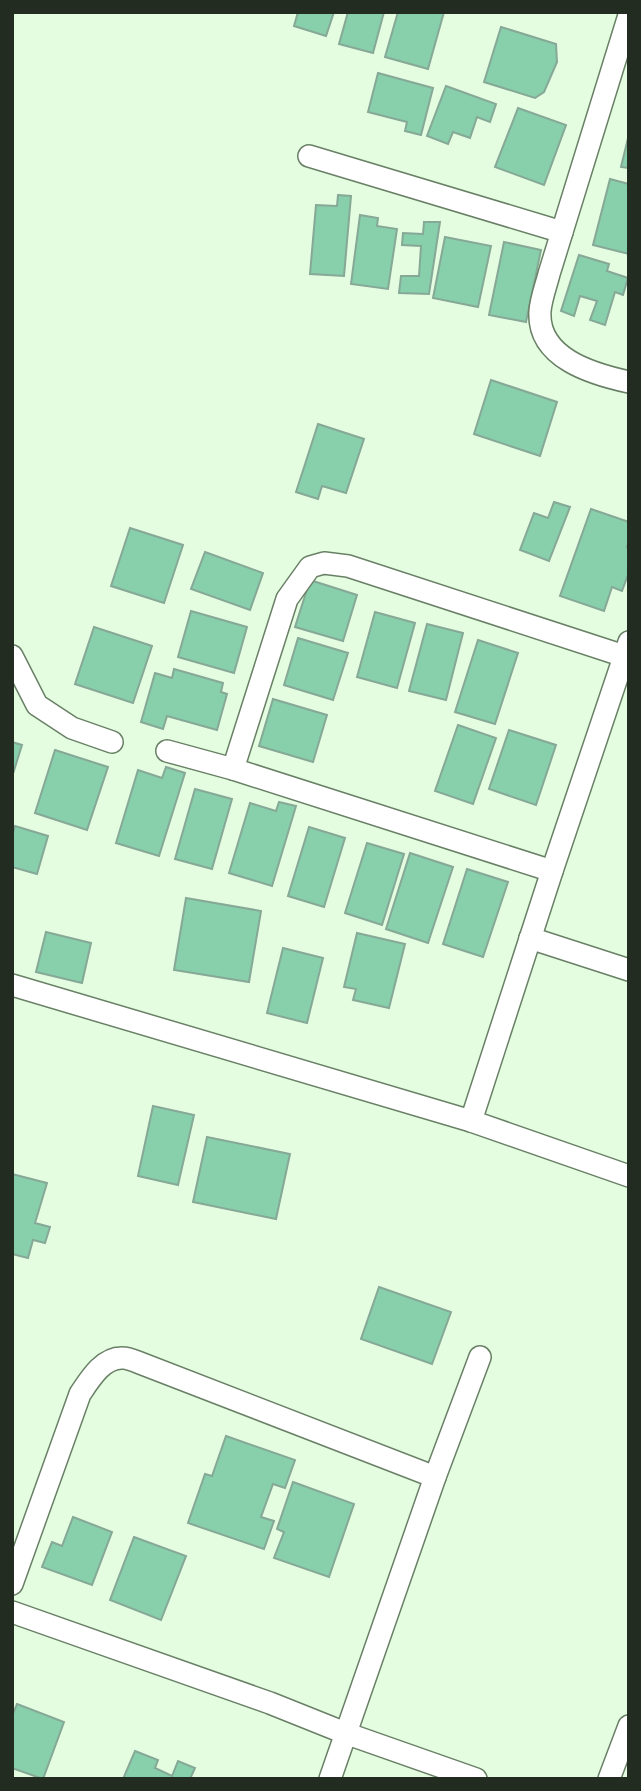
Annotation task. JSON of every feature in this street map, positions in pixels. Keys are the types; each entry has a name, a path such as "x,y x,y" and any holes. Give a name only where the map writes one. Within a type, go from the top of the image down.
{"street":[{"path":"629,15 540,311 542,332 552,349 573,363 603,376 629,382"},
{"path":"309,156 562,232"},
{"path":"233,769 287,599 310,567 324,562 348,566 626,649 471,1121"},
{"path":"12,656 37,705 72,728 112,743"},
{"path":"167,751 233,769 552,870"},
{"path":"530,938 629,970"},
{"path":"12,985 471,1121 629,1176"},
{"path":"330,1779 435,1477 480,1357"},
{"path":"12,1584 80,1394 92,1376 107,1362 122,1358 435,1477"},
{"path":"12,1612 476,1779"},
{"path":"609,1779 629,1726"}],"building":[{"path":"298,12 334,12 326,36 294,26"},
{"path":"348,12 384,12 373,53 339,44"},
{"path":"398,12 444,12 428,69 385,57"},
{"path":"501,27 556,44 557,62 544,92 535,98 484,82"},
{"path":"378,73 433,88 421,135 405,131 407,122 368,112"},
{"path":"446,86 496,104 490,122 477,117 470,138 453,132 448,144 427,136"},
{"path":"518,108 566,125 544,185 495,167"},
{"path":"629,134 629,168 621,167"},
{"path":"610,179 629,184 629,254 593,245"},
{"path":"338,195 351,196 344,276 310,274 316,205 337,206"},
{"path":"360,215 378,218 377,226 397,229 388,289 351,284"},
{"path":"424,222 440,222 429,294 399,293 401,276 419,276 421,246 402,245 403,233 423,234"},
{"path":"445,237 491,246 478,307 433,298"},
{"path":"504,242 541,250 526,322 489,315"},
{"path":"579,255 609,264 607,271 628,278 623,295 615,292 605,325 590,320 597,301 580,296 574,316 561,311"},
{"path":"491,380 557,402 540,456 474,434"},
{"path":"318,424 364,439 346,493 322,486 318,499 296,492"},
{"path":"554,502 570,507 549,561 520,550 534,513 548,518"},
{"path":"591,509 629,522 629,572 622,591 612,587 604,611 560,596"},
{"path":"130,528 183,545 164,603 111,586"},
{"path":"205,552 263,573 250,610 191,589"},
{"path":"310,580 357,595 343,641 295,627"},
{"path":"191,611 247,627 234,673 178,657"},
{"path":"375,612 415,623 397,688 357,677"},
{"path":"427,624 463,633 446,700 409,691"},
{"path":"94,627 152,646 133,703 75,684"},
{"path":"298,638 348,653 333,700 284,685"},
{"path":"478,640 518,653 495,724 455,712"},
{"path":"174,669 223,683 221,692 227,694 217,730 167,716 163,729 141,722 155,673 172,678"},
{"path":"273,699 327,715 313,762 259,746"},
{"path":"458,725 496,738 473,804 435,791"},
{"path":"509,730 556,745 536,805 489,789"},
{"path":"12,742 22,745 12,777"},
{"path":"55,750 108,767 87,830 35,813"},
{"path":"166,767 185,773 159,856 116,843 138,770 162,778"},
{"path":"195,789 232,799 212,869 175,859"},
{"path":"279,802 296,806 272,886 229,873 250,803 276,811"},
{"path":"15,826 48,836 37,874 12,867 12,836"},
{"path":"309,827 345,838 324,907 288,896"},
{"path":"367,843 404,854 382,925 345,913"},
{"path":"410,853 453,867 428,943 386,929"},
{"path":"467,869 508,882 483,957 443,944"},
{"path":"186,898 261,911 249,982 174,970"},
{"path":"46,932 91,943 82,983 36,972"},
{"path":"357,933 405,944 389,1008 353,1000 356,989 344,987"},
{"path":"283,948 323,958 307,1023 267,1013"},
{"path":"153,1106 194,1115 178,1185 138,1176"},
{"path":"207,1137 290,1154 276,1219 193,1202"},
{"path":"12,1174 47,1183 35,1223 50,1227 45,1243 33,1240 28,1258 12,1254"},
{"path":"379,1287 451,1312 432,1364 361,1339"},
{"path":"226,1436 295,1460 285,1488 273,1484 261,1517 274,1521 264,1549 188,1523 205,1474 212,1476"},
{"path":"293,1482 354,1504 329,1577 274,1558 284,1532 277,1529"},
{"path":"73,1517 112,1532 92,1585 42,1567 52,1542 62,1546"},
{"path":"134,1537 186,1556 161,1620 110,1600"},
{"path":"17,1704 64,1722 43,1779 12,1768 12,1716"},
{"path":"135,1751 158,1760 155,1768 172,1776 178,1761 195,1768 190,1779 123,1779"}]}
